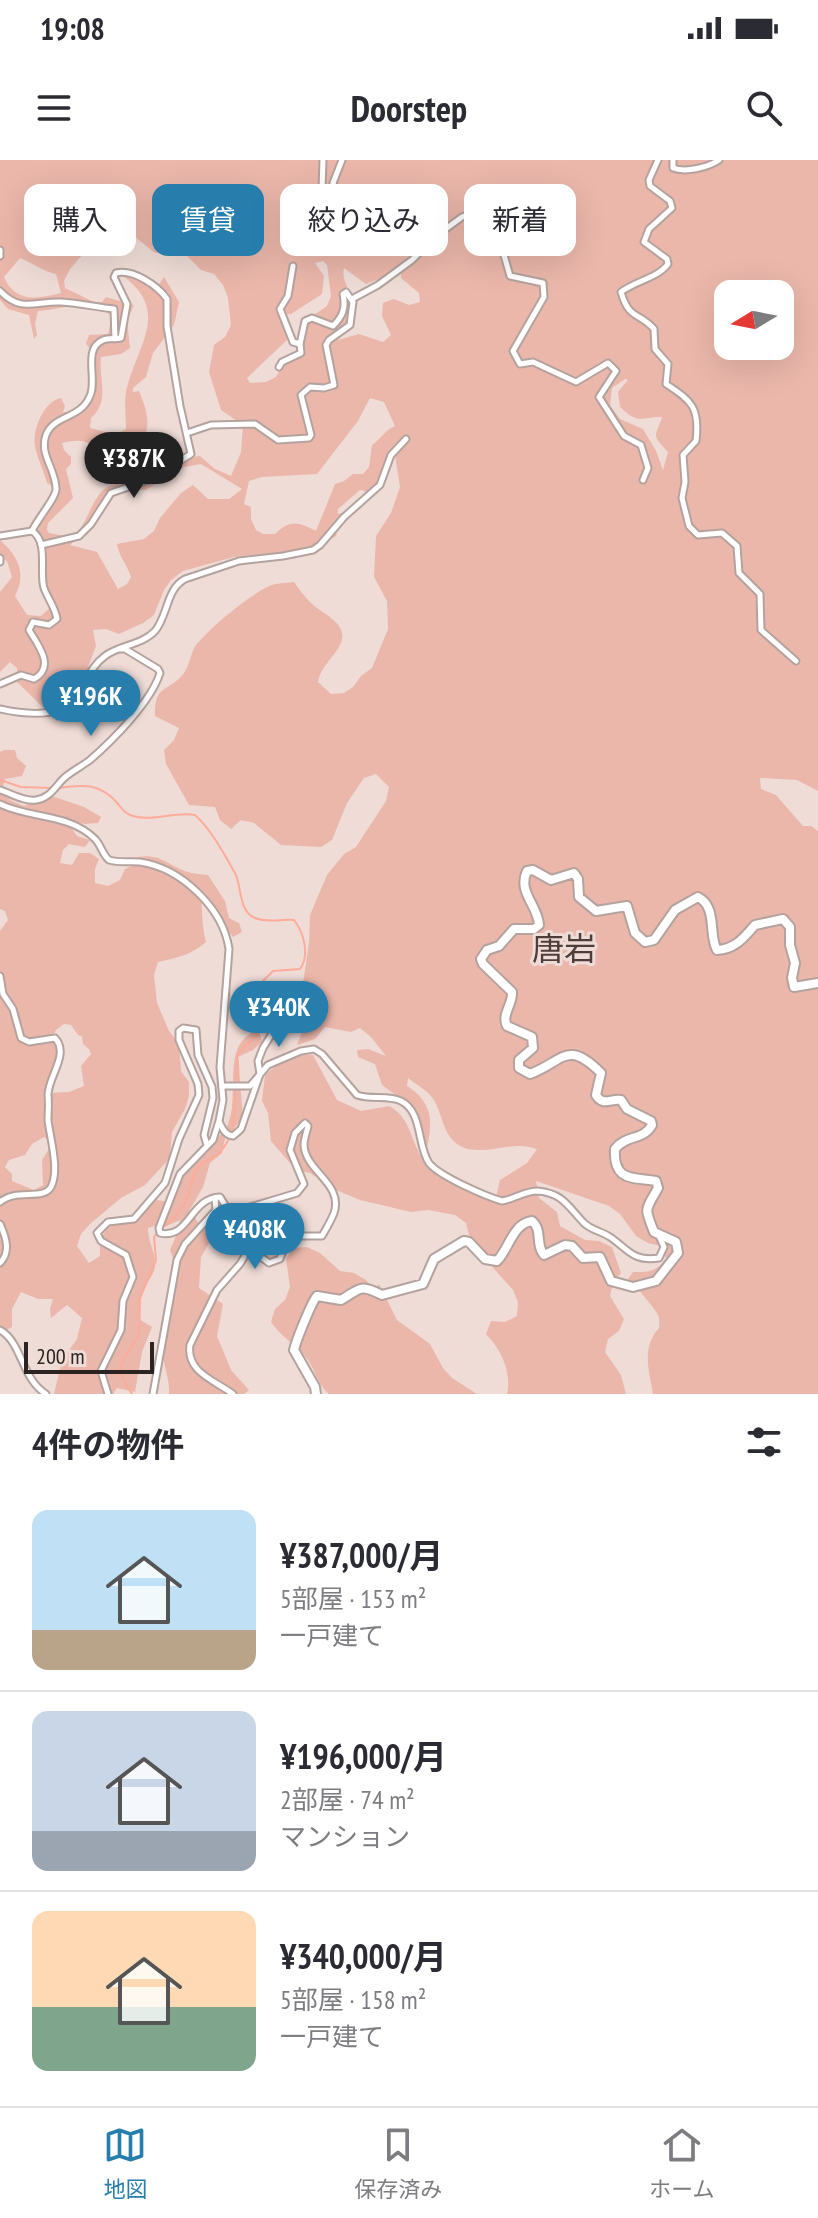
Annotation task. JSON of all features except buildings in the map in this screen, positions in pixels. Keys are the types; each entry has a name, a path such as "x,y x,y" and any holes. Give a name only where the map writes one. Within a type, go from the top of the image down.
{"main road":[{"path":"316,1394 294,1346 317,1296 341,1300 360,1288 382,1295 423,1284 434,1259 464,1241 469,1242 485,1259 497,1261 508,1241 523,1222 528,1221 538,1228 539,1244 544,1255 565,1245 572,1246 579,1257 600,1257 614,1283 633,1287 656,1281 676,1258 679,1247 676,1242 654,1232 646,1207 658,1188 656,1181 625,1177 615,1161 615,1149 624,1139 647,1133 651,1121 627,1109 621,1100 599,1100 596,1095 601,1073 586,1058 562,1056 530,1074 519,1068 519,1060 533,1048 532,1037 507,1026 505,1017 512,992 481,959 487,950 499,946 514,929 534,929 539,925 538,916 523,888 527,871 533,870 551,880 574,873 578,879 579,897 596,911 627,906 635,933 645,942 654,940 679,906 698,897 709,912 717,950 729,949 745,939 755,925 783,919 790,927 790,945 795,963 794,987 818,983"}],"street":[{"path":"323,160 322,190 327,207 365,204 366,200 362,197 336,190 333,183 342,160"},
{"path":"658,160 652,170 650,186 670,201 672,208 649,229 644,242 667,259 668,264 657,274 628,287 621,292 622,296 631,315 654,329 655,349 668,364 666,384 693,404 696,441 684,452 682,461 685,482 682,498 689,526 698,535 722,533 737,546 739,573 760,594 761,630 796,661"},
{"path":"673,160 673,168 680,171 711,165 719,160"},
{"path":"352,299 378,285 412,260 436,236 462,217 524,194 539,209 529,227 504,255 510,276 543,283 544,297 513,351 520,364 533,362 576,382 608,363 616,371 599,397 624,436 641,445 648,468 643,480"},
{"path":"293,266 288,296 280,309 293,342 300,344"},
{"path":"32,531 38,516 55,496 54,476 44,446 45,438 56,422 74,415 85,406 93,388 92,352 101,340 121,338 127,307 114,277 116,273 124,271 155,286 167,299 167,326 191,454 149,480 111,493 91,524 79,536 41,545"},
{"path":"0,291 8,300 25,305 59,302 114,309 115,339"},
{"path":"187,433 211,425 255,424 278,440 309,438 311,435 301,395 310,387 334,385 326,345 350,325 352,299 346,292 343,294 345,306 341,318 333,326 312,318 305,321 301,353 282,362 279,367"},
{"path":"0,709 34,713 60,710 75,699 99,661 154,632 172,591 185,579 239,561 303,552 320,545 344,517 380,485 391,455 406,439"},
{"path":"0,684 21,675 37,678 43,670 43,651 29,630 33,622 49,625 57,619 56,608 43,584 38,534 32,531 1,535"},
{"path":"0,790 31,801 46,797 65,777 93,757 124,725 160,673 125,649 119,649"},
{"path":"0,804 69,824 94,838 109,860 140,862 195,887 227,935 229,949 220,1067 224,1086 219,1121 213,1140 180,1174 161,1220 160,1233 178,1231 202,1202 220,1197 230,1213 286,1197 302,1189 303,1179 290,1150 295,1133 305,1123 308,1128 304,1142 308,1160 327,1182 336,1199 334,1213 322,1236 301,1236 285,1245 280,1259 269,1263 256,1253 246,1254 217,1290 189,1352 194,1367 233,1394"},
{"path":"0,976 3,994 13,1009 21,1038 29,1042 55,1038 60,1043 61,1052 48,1086 48,1120 55,1148 52,1183 44,1194 10,1195 0,1202"},
{"path":"219,1121 226,1133 233,1136 238,1133 260,1074 258,1061 280,1021"},
{"path":"108,1394 101,1371 121,1330 123,1301 133,1277 126,1255 101,1241 97,1233 108,1222 134,1219 165,1183 179,1139 199,1095 198,1084 179,1040 179,1031 183,1028 196,1030 198,1055 212,1087 204,1135 207,1145"},
{"path":"224,1086 245,1088 277,1061 314,1049 322,1054 357,1095 397,1100 406,1105 418,1126 428,1161 443,1173 502,1201 535,1191 560,1198 588,1227 608,1236 623,1250 638,1258 659,1258 664,1247 659,1236"},
{"path":"153,1394 174,1270 185,1244 216,1210 215,1198"},
{"path":"0,1224 7,1247 0,1263"},
{"path":"0,1330 10,1340 32,1383 46,1394"}],"shaded area":[{"path":"0,160 818,160 818,791 797,780 760,778 761,789 776,795 803,826 811,826 818,831 818,1394 653,1394 648,1351 659,1328 659,1318 628,1279 633,1272 659,1266 666,1258 661,1246 636,1236 620,1214 609,1206 536,1181 539,1198 557,1212 560,1226 585,1240 599,1241 612,1247 621,1273 613,1283 610,1296 624,1319 619,1331 608,1339 605,1352 621,1375 626,1394 507,1394 508,1378 504,1362 486,1334 491,1321 505,1322 517,1316 518,1302 513,1290 471,1243 466,1223 455,1215 428,1210 411,1212 360,1200 336,1190 310,1173 300,1171 271,1141 268,1113 262,1101 265,1075 288,1060 313,1055 337,1100 361,1111 389,1106 407,1124 420,1154 429,1165 496,1198 500,1180 527,1163 537,1149 519,1146 477,1150 460,1146 450,1137 431,1096 408,1078 407,1086 422,1100 429,1115 430,1132 426,1151 412,1107 382,1085 375,1064 358,1057 357,1050 368,1049 386,1056 371,1037 360,1028 351,1032 325,1027 315,1039 297,1045 306,1022 301,997 310,915 327,875 344,854 356,847 386,801 389,787 376,774 364,778 347,803 332,840 321,847 281,845 254,823 241,820 231,829 220,820 215,807 189,805 166,764 164,750 174,740 179,728 155,716 160,693 184,673 194,648 203,638 241,604 275,584 294,582 310,602 340,628 342,641 318,682 331,694 344,693 372,668 388,629 387,601 374,577 376,536 391,513 400,487 395,455 384,477 368,492 360,490 338,509 338,514 351,510 340,521 336,536 312,550 234,557 183,571 171,580 154,615 143,623 119,634 106,629 93,630 96,646 88,667 94,678 74,706 57,721 17,682 17,668 10,662 0,672 0,592 12,577 7,561 0,558 0,540 19,565 19,588 15,596 27,615 41,616 51,607 41,582 46,541 37,535 41,521 59,490 47,483 36,451 35,432 40,417 55,400 61,398 65,406 63,412 73,413 88,403 89,363 93,351 86,344 89,335 108,334 112,317 96,307 86,306 38,311 35,324 37,335 34,339 29,315 8,309 0,300 0,258 3,253 0,249","holes":["24,184 136,184 136,238 152,251 152,184 264,184 264,256 187,256 201,270 214,274 228,298 231,325 225,337 214,345 209,372 221,410 243,425 241,452 231,476 215,469 200,456 180,462 150,480 107,487 72,537 47,530 48,523 73,498 66,469 71,464 71,457 62,443 81,441 121,450 135,446 142,440 147,428 145,409 139,391 133,392 133,388 146,377 153,353 174,325 179,302 164,277 152,289 138,280 123,276 145,301 148,314 144,340 126,390 126,429 109,433 90,428 91,418 101,404 101,357 121,354 130,348 127,321 134,305 106,297 102,302 94,302 65,288 64,281 81,256 24,256","20,258 56,274 61,293 28,297 14,291 4,277","323,261 327,265 331,296 327,306 305,321 303,356 282,366 276,377 266,382 250,383 247,378 287,340 281,315 291,314 322,294 324,276 315,263","398,266 401,278 419,293 420,302 409,305 394,299 383,303 382,316 391,335 383,342 359,334 338,340 351,305 344,268 366,284 382,278","628,380 618,392 620,407 640,419 662,417 656,436 668,452 663,470 643,429 620,419 610,405 612,388","370,398 384,402 395,426 372,445 369,467 363,474 353,474 335,484 316,531 295,524 285,526 275,534 263,534 256,530 251,519 251,507 244,504 249,481 262,477 317,474 358,421","201,464 242,489 229,499 208,499 193,485 181,493 160,518 154,531 144,539 117,544 131,577 127,584 118,589 97,552 70,545 84,533 105,499 129,490 146,490 184,467"]},
{"path":"15,750 17,758 26,766 22,776 5,779 1,793 12,801 24,806 49,795 84,807 101,817 98,823 85,824 65,819 77,836 90,840 85,847 69,844 63,850 60,863 72,865 79,853 90,853 99,859 95,883 108,886 120,880 125,869 139,863 137,857 158,858 188,872 208,875 225,901 229,918 239,923 242,932 233,937 200,892 206,942 184,955 158,962 154,975 157,1003 169,1031 179,1044 181,1071 189,1082 189,1096 172,1132 170,1158 145,1185 121,1198 90,1224 81,1234 77,1246 89,1263 100,1256 101,1241 110,1227 130,1219 138,1209 152,1201 170,1203 184,1167 228,1124 235,1057 247,1036 259,1030 262,1042 238,1057 243,1117 225,1139 222,1153 210,1163 203,1187 188,1213 200,1226 221,1211 223,1219 201,1257 199,1288 223,1304 217,1336 231,1370 249,1390 244,1394 169,1394 162,1346 175,1263 170,1250 180,1220 162,1228 157,1225 148,1228 155,1268 141,1295 139,1319 152,1327 142,1352 135,1392 117,1388 113,1394 54,1394 62,1360 77,1339 82,1318 67,1305 51,1318 53,1299 38,1299 21,1292 12,1309 12,1327 6,1330 0,1325 0,931 8,920 5,911 0,909 0,752","holes":["64,1024 71,1025 82,1036 83,1044 91,1054 81,1066 84,1086 69,1092 49,1093 61,1064 64,1045 53,1036","44,1137 52,1144 42,1160 43,1185 34,1190 12,1181 12,1174 5,1167 9,1160 25,1155 32,1144"]},
{"path":"307,1247 320,1253 340,1271 354,1273 366,1280 374,1289 379,1284 397,1320 430,1344 452,1378 477,1394 329,1394 308,1360 271,1322 275,1309 285,1300 290,1287 286,1259 293,1248"}],"waterway":[{"path":"0,780 21,787 51,788"},
{"path":"58,788 84,786 99,789 127,813 141,818 195,815 212,834 235,873 243,904 250,915 264,920 294,920 301,931 305,957 300,969 273,971 262,982 262,1024 256,1036 237,1056 234,1124 230,1137 217,1155 198,1167 184,1204 162,1228"},
{"path":"132,1394 121,1368 139,1335 140,1298 156,1260 154,1237 157,1233"}],"district":[{"name":"唐岩","path":"564,949"}]}
